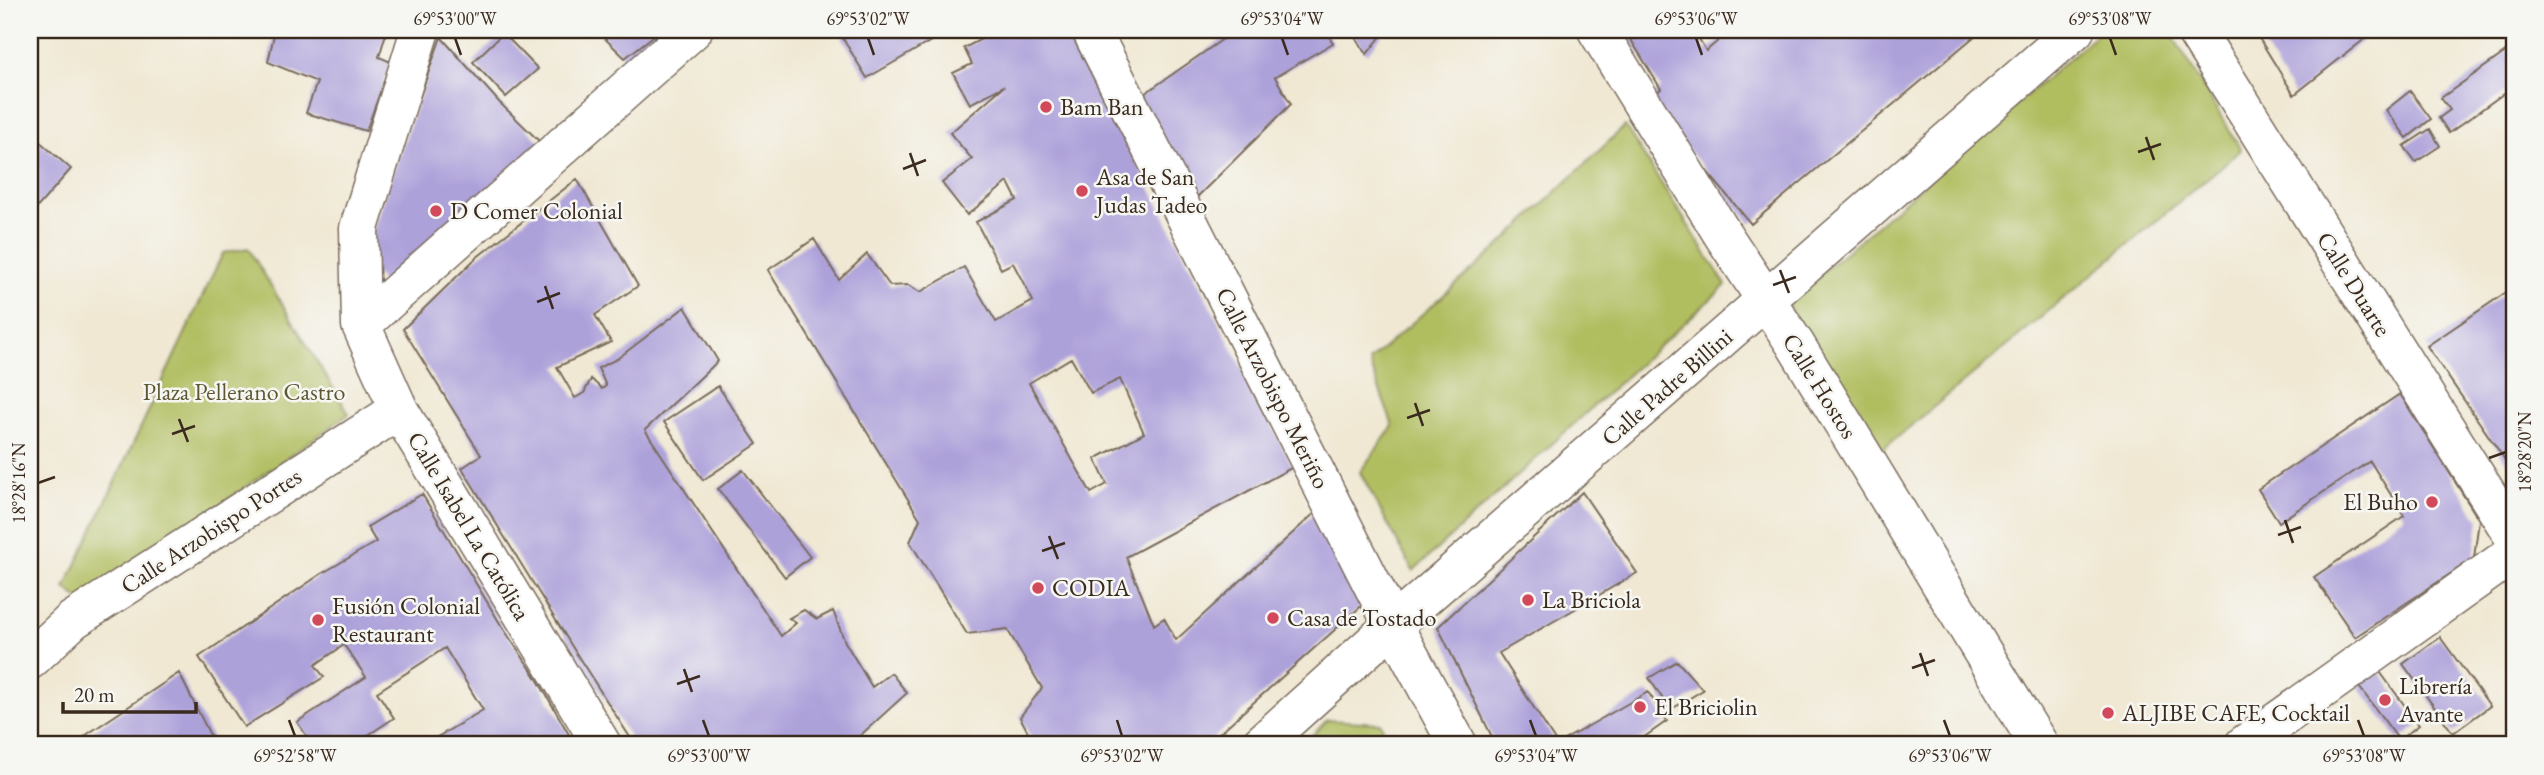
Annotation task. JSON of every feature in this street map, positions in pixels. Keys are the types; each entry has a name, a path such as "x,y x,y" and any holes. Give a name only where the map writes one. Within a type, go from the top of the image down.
{"street":[{"path":"360,311 359,228 420,30"},
{"path":"360,311 692,30"},
{"name":"Calle Arzobispo Meriño","path":"1091,30 1393,625 1458,745"},
{"name":"Calle Hostos","path":"1597,30 1765,301 1795,344 2039,745"},
{"name":"Calle Padre Billini","path":"1260,745 1393,625 2076,30"},
{"name":"Calle Duarte","path":"2195,30 2514,537"},
{"name":"Calle Isabel La Católica","path":"360,311 399,410 602,745"},
{"name":"Calle Arzobispo Portes","path":"30,660 73,620 399,410"},
{"path":"2244,745 2514,553"}],"green space":[{"path":"2102,30 2169,30 2241,150 1875,456 1787,303"},
{"path":"1625,126 1726,285 1413,571 1360,472 1393,426 1369,361 1496,249"},
{"name":"Plaza Pellerano Castro","path":"248,248 349,414 82,602 65,588 223,253"},
{"path":"1327,720 1380,723 1392,745 1303,745"}],"building":[{"path":"275,30 387,30 379,57 391,62 366,131 306,113 317,82 268,62"},
{"path":"596,30 661,30 625,58"},
{"path":"852,30 950,30 867,78 842,37"},
{"path":"999,30 1069,30 1293,467 1126,557 1154,625 1164,618 1176,640 1319,509 1367,601 1206,745 1035,745 1020,717 1042,688 1007,629 967,634 910,542 920,519 768,270 814,239 839,280 867,254 890,286 908,285 920,292 964,267 996,322 1033,301 1013,263 1001,269 976,222 1017,200 1008,182 967,215 942,183 972,159 950,133 1004,86 970,104 953,73 972,64 964,48","holes":["1071,358 1091,393 1120,379 1144,433 1095,459 1107,484 1091,493 1029,383"]},
{"path":"1236,30 1325,30 1333,43 1275,77 1291,104 1190,204 1134,101"},
{"path":"1350,30 1386,30 1367,54"},
{"path":"1625,30 1694,30 1706,51 1731,30 1982,30 1751,224 1647,100 1661,89"},
{"path":"2254,30 2376,30 2294,95"},
{"path":"503,33 538,69 506,97 473,62"},
{"path":"441,37 499,102 540,142 384,284 363,258"},
{"path":"2514,46 2514,86 2449,133 2439,118 2450,110 2441,98"},
{"path":"2410,91 2431,119 2407,138 2386,110"},
{"path":"2430,129 2440,146 2416,162 2404,146"},
{"path":"30,133 71,169 34,211 30,206"},
{"path":"577,179 638,286 595,315 611,342 557,367 575,398 584,393 591,379 602,389 606,386 598,368 617,359 685,307 718,361 645,430 781,636 796,623 789,618 804,610 817,619 833,611 845,642 872,687 891,673 907,693 852,743 853,745 635,745 462,468 481,455 403,329 476,258"},
{"path":"2514,287 2514,473 2427,346"},
{"path":"718,386 757,444 703,480 664,422"},
{"name":"El Buho","path":"2400,394 2479,520 2474,558 2355,637 2314,577 2404,516 2370,461 2279,522 2258,489"},
{"path":"743,470 810,557 785,577 718,489"},
{"name":"La Briciola","path":"1582,492 1637,573 1499,653 1557,744 1648,692 1667,721 1633,745 1496,745 1438,627"},
{"path":"422,494 575,745 424,745 483,710 445,648 377,692 394,718 353,745 313,745 297,722 366,677 344,645 315,665 324,677 244,727 199,657 321,574 376,542 367,527"},
{"path":"2440,637 2490,706 2453,733 2403,664"},
{"path":"1677,661 1703,690 1670,710 1649,678"},
{"name":"Librería Avante","path":"2372,661 2419,725 2399,740 2351,676"},
{"path":"179,673 215,745 74,745 89,733"}],"place":[{"name":"Bam Ban","path":"1046,107"},
{"name":"Asa de San Judas Tadeo","path":"1082,191"},
{"name":"D Comer Colonial","path":"436,211"},
{"name":"El Buho","path":"2432,502"},
{"name":"CODIA","path":"1038,588"},
{"name":"La Briciola","path":"1528,600"},
{"name":"Casa de Tostado","path":"1273,618"},
{"name":"Fusión Colonial Restaurant","path":"318,620"},
{"name":"Librería Avante","path":"2385,700"},
{"name":"El Briciolin","path":"1640,707"},
{"name":"ALJIBE CAFE, Cocktail","path":"2108,713"}]}
